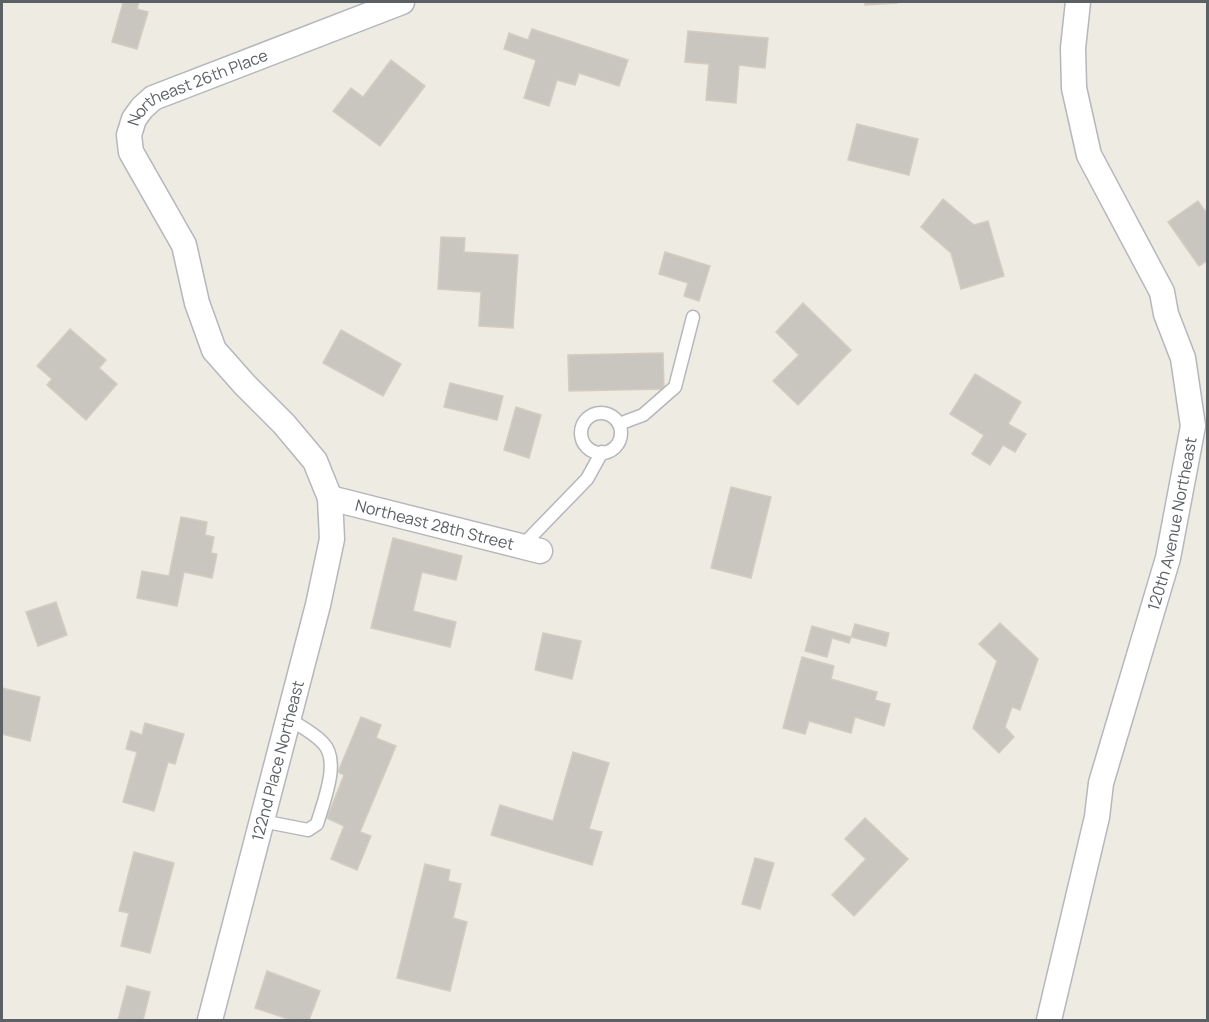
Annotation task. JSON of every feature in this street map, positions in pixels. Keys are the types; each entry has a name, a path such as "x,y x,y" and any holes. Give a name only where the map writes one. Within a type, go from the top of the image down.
{"street":[{"name":"Northeast 26th Place","path":"330,498 315,461 284,424 213,350 197,303 184,245 131,152 129,135 134,119 153,98 402,2"},
{"name":"120th Avenue Northeast","path":"1049,1020 1097,818 1101,783 1168,558 1193,426 1183,358 1166,314 1162,292 1089,155 1074,88 1072,48 1078,2"},
{"name":"Northeast 28th Street","path":"330,498 531,549"},
{"name":"122nd Place Northeast","path":"210,1020 318,605 332,539 330,498"}],"lane":[{"path":"619,424 643,415 675,387 693,317"},
{"path":"597,413 610,415 619,424 621,437 618,443 608,451 602,452 589,448 585,444 583,425 597,413"},
{"path":"531,549 587,479 602,452"},
{"path":"262,821 308,830 314,827 317,824 329,779 331,762 325,745 289,719"}],"building":[{"path":"119,2 139,2 137,9 148,12 137,49 112,42 123,3"},
{"path":"865,2 897,2 897,3 865,5"},
{"path":"532,29 628,60 619,86 579,73 575,85 557,80 549,106 524,98 536,60 504,49 509,33 528,40"},
{"path":"688,31 768,38 765,68 739,65 736,103 706,100 709,64 685,62"},
{"path":"391,60 425,86 380,146 333,111 351,88 363,97"},
{"path":"857,124 918,139 909,175 848,160"},
{"path":"943,199 974,225 988,221 1004,276 961,289 951,253 921,227"},
{"path":"1198,201 1205,211 1208,209 1208,260 1199,266 1168,222"},
{"path":"441,237 465,238 464,252 518,255 513,328 479,326 481,292 438,289"},
{"path":"665,252 710,266 699,301 684,296 688,283 659,274"},
{"path":"803,303 851,350 798,405 773,381 799,355 776,332"},
{"path":"70,329 106,360 99,368 117,384 86,420 47,385 52,379 37,366"},
{"path":"341,330 401,364 383,396 323,363"},
{"path":"663,353 664,389 569,391 568,355"},
{"path":"975,374 1021,402 1008,424 1026,434 1015,452 1003,445 990,465 972,454 984,435 950,414"},
{"path":"450,383 503,396 497,420 444,407"},
{"path":"516,407 541,415 529,458 504,450"},
{"path":"731,487 771,497 751,578 711,568"},
{"path":"181,517 207,522 205,535 214,537 211,553 217,554 212,578 184,572 177,606 137,598 142,571 169,576"},
{"path":"393,538 462,556 456,580 422,572 413,611 456,622 450,647 371,628"},
{"path":"56,602 67,635 38,646 26,612"},
{"path":"1000,623 1038,659 1020,710 1012,707 1005,727 1014,737 999,753 973,728 997,661 979,644"},
{"path":"855,624 889,633 886,646 851,637"},
{"path":"812,626 851,637 849,643 832,638 827,657 805,651"},
{"path":"543,633 581,641 572,679 535,670"},
{"path":"802,657 834,666 831,679 877,692 875,700 890,704 884,726 855,717 851,733 809,721 805,734 783,728"},
{"path":"2,688 40,697 30,741 2,734"},
{"path":"361,717 381,725 376,738 396,746 360,832 371,836 357,870 331,859 344,826 327,818 344,775 338,772"},
{"path":"145,723 184,734 175,764 168,762 154,811 123,802 137,752 126,749 131,731 142,735"},
{"path":"573,752 609,763 589,829 602,832 592,865 491,835 500,805 553,821"},
{"path":"865,818 908,859 854,916 832,895 866,859 845,839"},
{"path":"134,852 174,863 150,953 121,946 129,913 119,911"},
{"path":"755,858 774,863 760,909 742,904"},
{"path":"425,864 450,870 448,881 461,884 453,918 467,922 450,991 397,978"},
{"path":"267,971 320,991 309,1020 291,1020 255,1008"},
{"path":"127,986 150,992 143,1020 118,1020"}]}
